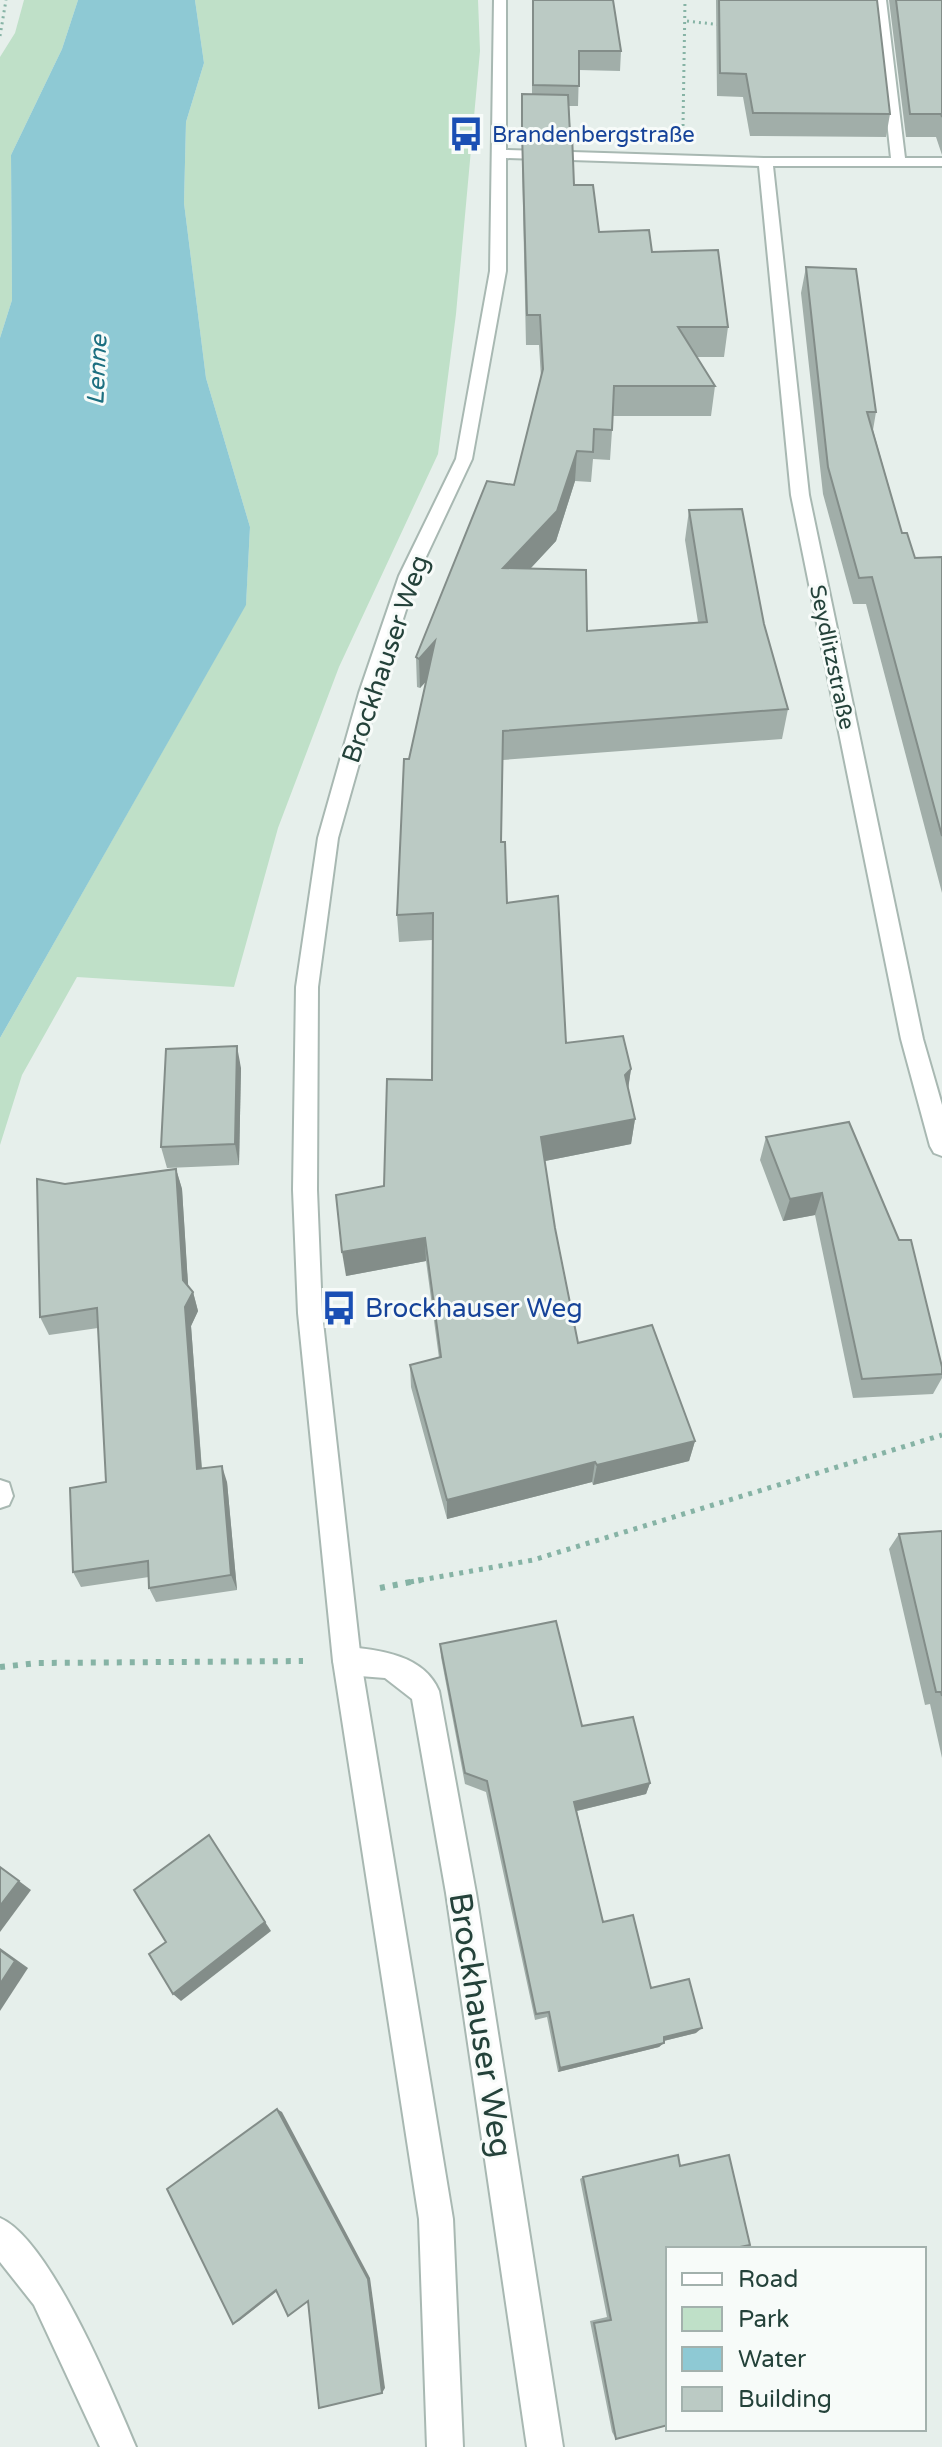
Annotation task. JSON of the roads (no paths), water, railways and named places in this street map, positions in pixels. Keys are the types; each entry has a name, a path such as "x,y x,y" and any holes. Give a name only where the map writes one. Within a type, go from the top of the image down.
{"street":[{"name":"Brockhauser Weg","path":"445,2447 436,2219 347,1661 310,1313 305,1190 307,987 328,838 369,693 408,576 464,459 498,271 500,0"},
{"path":"880,0 899,163"},
{"path":"497,154 766,162 942,162"},
{"name":"Seydlitzstraße","path":"766,162 800,495 912,1039 942,1146"},
{"name":"Brockhauser Weg","path":"347,1661 390,1665 425,1691 461,1893 545,2447"},
{"path":"0,2235 46,2293 118,2447"}],"water":[{"name":"Lenne","path":"78,0 195,0 204,63 186,122 184,203 206,378 250,527 246,605 0,1038 0,338 12,300 11,155 62,49"}],"place":[{"name":"Brandenbergstraße","path":"466,134"},
{"name":"Brockhauser Weg","path":"339,1308"}]}
